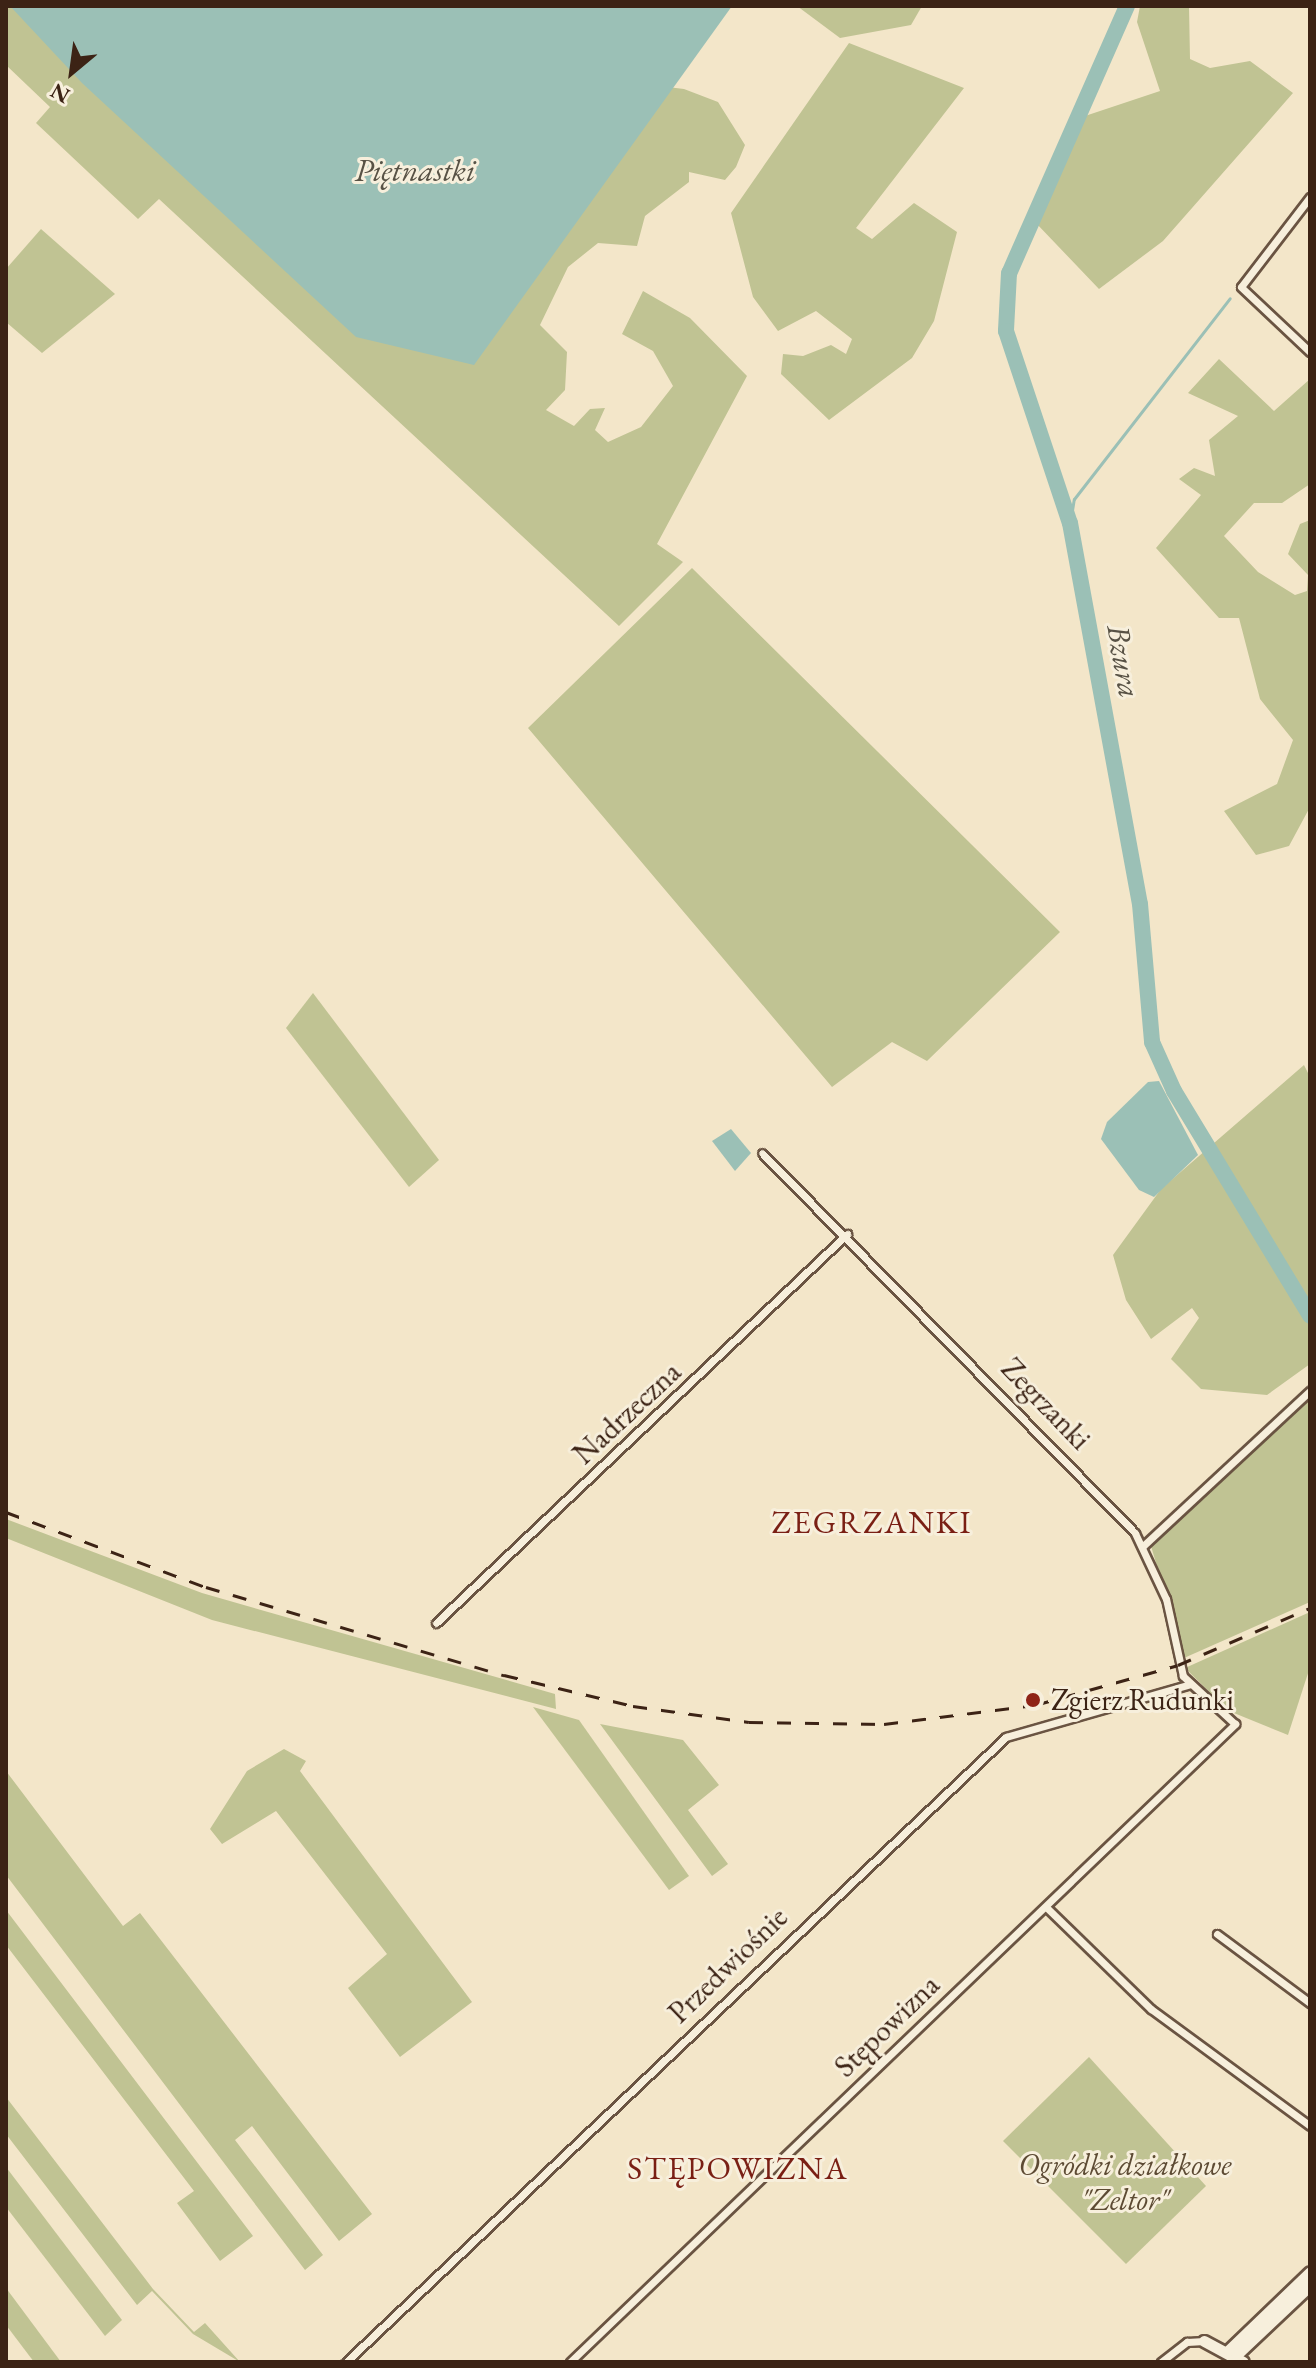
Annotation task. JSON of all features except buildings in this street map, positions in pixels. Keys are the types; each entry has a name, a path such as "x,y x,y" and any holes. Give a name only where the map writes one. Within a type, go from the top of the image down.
{"street":[{"path":"1310,197 1241,287 1310,352"},
{"name":"Zegrzanki","path":"762,1153 847,1234 1143,1546 1166,1599 1178,1665 1191,1684 1235,1724"},
{"name":"Nadrzeczna","path":"436,1623 847,1234"},
{"path":"1143,1546 1310,1391"},
{"name":"Przedwiośnie","path":"346,2362 1006,1737 1191,1684"},
{"name":"Stępowizna","path":"570,2362 1235,1724"},
{"path":"1046,1907 1151,2009 1306,2124 1310,2112"},
{"path":"1217,1934 1310,2003"},
{"path":"1236,2356 1310,2272"},
{"path":"1236,2356 1310,2285"},
{"path":"1161,2362 1187,2342 1204,2341 1236,2356"}],"green space":[{"path":"6,6 684,89 718,102 745,145 736,167 725,180 689,172 689,182 645,216 637,246 598,243 568,267 540,325 567,352 565,390 546,410 574,426 590,409 605,408 595,430 608,442 641,427 673,386 653,351 622,334 643,291 690,318 747,376 657,544 683,562 619,626 159,199 138,219 36,123 50,107 6,65"},
{"path":"797,6 922,6 911,25 840,38"},
{"path":"1140,6 1189,6 1190,59 1210,68 1250,61 1293,93 1163,241 1099,289 1035,222 1082,117 1160,91 1137,22"},
{"path":"849,43 964,88 856,228 872,239 914,203 957,232 934,321 912,358 829,420 781,374 783,354 803,356 831,345 846,354 852,339 816,311 778,331 753,297 731,213"},
{"path":"41,229 115,294 42,353 6,322 6,269"},
{"path":"1219,359 1274,411 1310,379 1310,484 1282,503 1254,503 1224,536 1258,572 1295,595 1307,591 1308,575 1288,554 1300,524 1310,520 1310,807 1289,846 1256,855 1224,811 1277,784 1293,740 1260,699 1239,618 1219,618 1156,548 1201,495 1179,479 1194,468 1215,476 1209,440 1238,416 1188,393"},
{"path":"692,568 1060,932 927,1061 892,1042 832,1087 528,728"},
{"path":"313,993 439,1160 409,1187 286,1028"},
{"path":"1304,1065 1310,1077 1310,1364 1267,1395 1201,1389 1171,1359 1199,1318 1192,1308 1151,1339 1126,1300 1113,1255 1161,1189"},
{"path":"1310,1395 1310,1602 1184,1658 1151,1546"},
{"path":"6,1519 202,1593 555,1694 556,1709 212,1620 6,1538"},
{"path":"1310,1612 1310,1667 1288,1735 1229,1711 1185,1668"},
{"path":"533,1707 579,1720 689,1876 669,1890"},
{"path":"600,1724 683,1740 719,1785 688,1810 728,1864 712,1876"},
{"path":"284,1749 306,1761 300,1771 472,2002 400,2057 348,1988 387,1954 276,1811 222,1844 210,1829 247,1771"},
{"path":"6,1771 123,1926 140,1913 372,2214 339,2241 252,2126 235,2140 323,2255 305,2270 6,1875"},
{"path":"6,1910 253,2236 220,2261 177,2203 194,2191 6,1945"},
{"name":"Ogródki działkowe \"Zeltor\"","path":"1089,2057 1206,2186 1126,2264 1003,2141"},
{"path":"6,2097 153,2289 194,2332 205,2323 240,2362 193,2334 152,2291 137,2305 6,2134"},
{"path":"6,2167 122,2320 105,2336 6,2207"},
{"path":"6,2288 61,2362 34,2362 6,2325"}],"water":[{"name":"Piętnastki","path":"10,6 732,6 474,365 356,337 82,83"},
{"path":"1159,1081 1198,1155 1154,1197 1139,1190 1101,1139 1107,1122 1148,1082"},
{"path":"731,1129 751,1153 735,1171 712,1141"}],"waterway":[{"name":"Bzura","path":"1127,6 1009,273 1006,331 1070,523 1140,904 1152,1042 1174,1091 1310,1316"},
{"path":"1070,523 1074,499 1230,298"}],"railway":[{"path":"6,1512 206,1587 504,1675 633,1706 749,1722 884,1724 1035,1705 1178,1665 1310,1608"}],"place":[{"name":"Zgierz Rudunki","path":"1033,1700"}],"district":[{"name":"ZEGRZANKI","path":"872,1522"},
{"name":"STĘPOWIZNA","path":"738,2168"}]}
